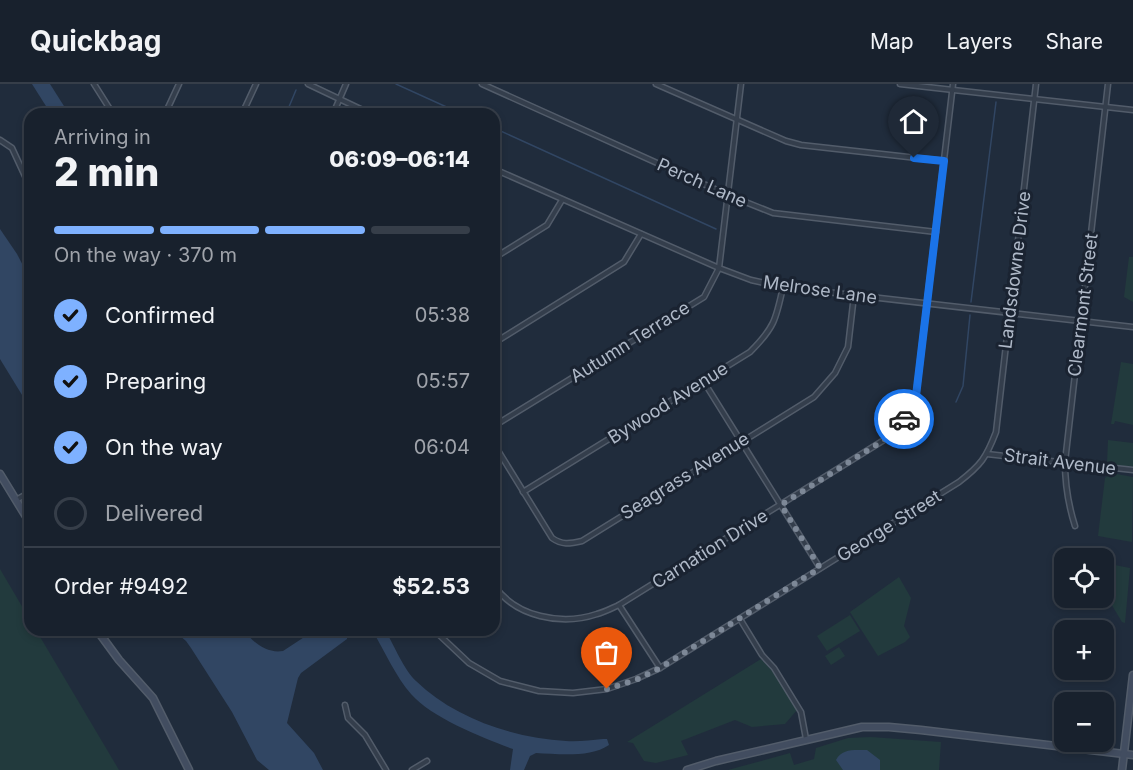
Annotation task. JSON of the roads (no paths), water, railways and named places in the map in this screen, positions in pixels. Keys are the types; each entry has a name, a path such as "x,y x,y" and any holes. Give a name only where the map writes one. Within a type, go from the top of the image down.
{"street":[{"path":"94,84 109,108"},
{"path":"168,108 179,84"},
{"path":"245,108 256,84"},
{"path":"308,84 358,108"},
{"path":"335,108 346,84"},
{"name":"Perch Lane","path":"482,84 773,213 936,232"},
{"path":"656,84 786,141 801,145 944,161"},
{"name":"Autumn Terrace","path":"500,422 704,297 719,268 741,84"},
{"path":"900,84 1133,110"},
{"name":"Carnation Drive","path":"500,591 511,603 534,615 567,618 596,615 619,605 884,440 903,421 916,396 953,84"},
{"name":"Landsdowne Drive","path":"987,454 996,432 1036,84"},
{"name":"Clearmont Street","path":"1075,526 1065,486 1065,462 1108,84"},
{"path":"0,140 12,148 24,174"},
{"name":"Melrose Lane","path":"500,172 751,280 783,287 1133,327"},
{"path":"500,254 547,225 562,200"},
{"path":"500,339 624,262 641,234"},
{"name":"Bywood Avenue","path":"523,492 750,352 765,336 777,317 783,287"},
{"name":"Seagrass Avenue","path":"500,454 552,538 559,543 569,544 582,541 814,397 835,373 848,347 854,295"},
{"path":"704,381 820,568"},
{"name":"Strait Avenue","path":"987,454 1133,470"},
{"name":"George Street","path":"440,636 469,663 500,681 539,692 573,693 607,689 636,680 740,619 959,482 978,468 987,454"},
{"path":"0,474 24,513"},
{"path":"16,500 24,495"},
{"path":"619,605 660,668"},
{"path":"740,619 801,712 806,739"},
{"path":"101,636 153,698 189,770"},
{"path":"1122,770 1133,675"},
{"path":"345,705 348,718 365,735 386,770"},
{"path":"687,770 716,761 862,727 889,727 1133,755"},
{"path":"412,770 427,761"}],"water":[{"path":"32,84 50,84 65,108 47,108"},
{"path":"0,229 24,267 24,398 0,359"},
{"path":"180,636 249,636 266,649 283,651 306,636 347,636 347,639 301,673 287,723 314,753 323,770 269,770 257,760 232,712 186,641"},
{"path":"375,636 388,636 403,664 416,681 431,694 448,706 485,724 526,736 546,739 571,741 607,739 609,745 583,754 536,753 530,756 524,770 510,770 513,749 473,733 432,711 411,694 395,672"},
{"path":"867,750 880,760 880,770 843,770 836,760 845,752"}],"waterway":[{"path":"396,84 449,108"},
{"path":"288,108 296,90"},
{"path":"971,302 996,102"},
{"path":"500,131 716,229"},
{"path":"956,402 963,386 970,315"}]}
